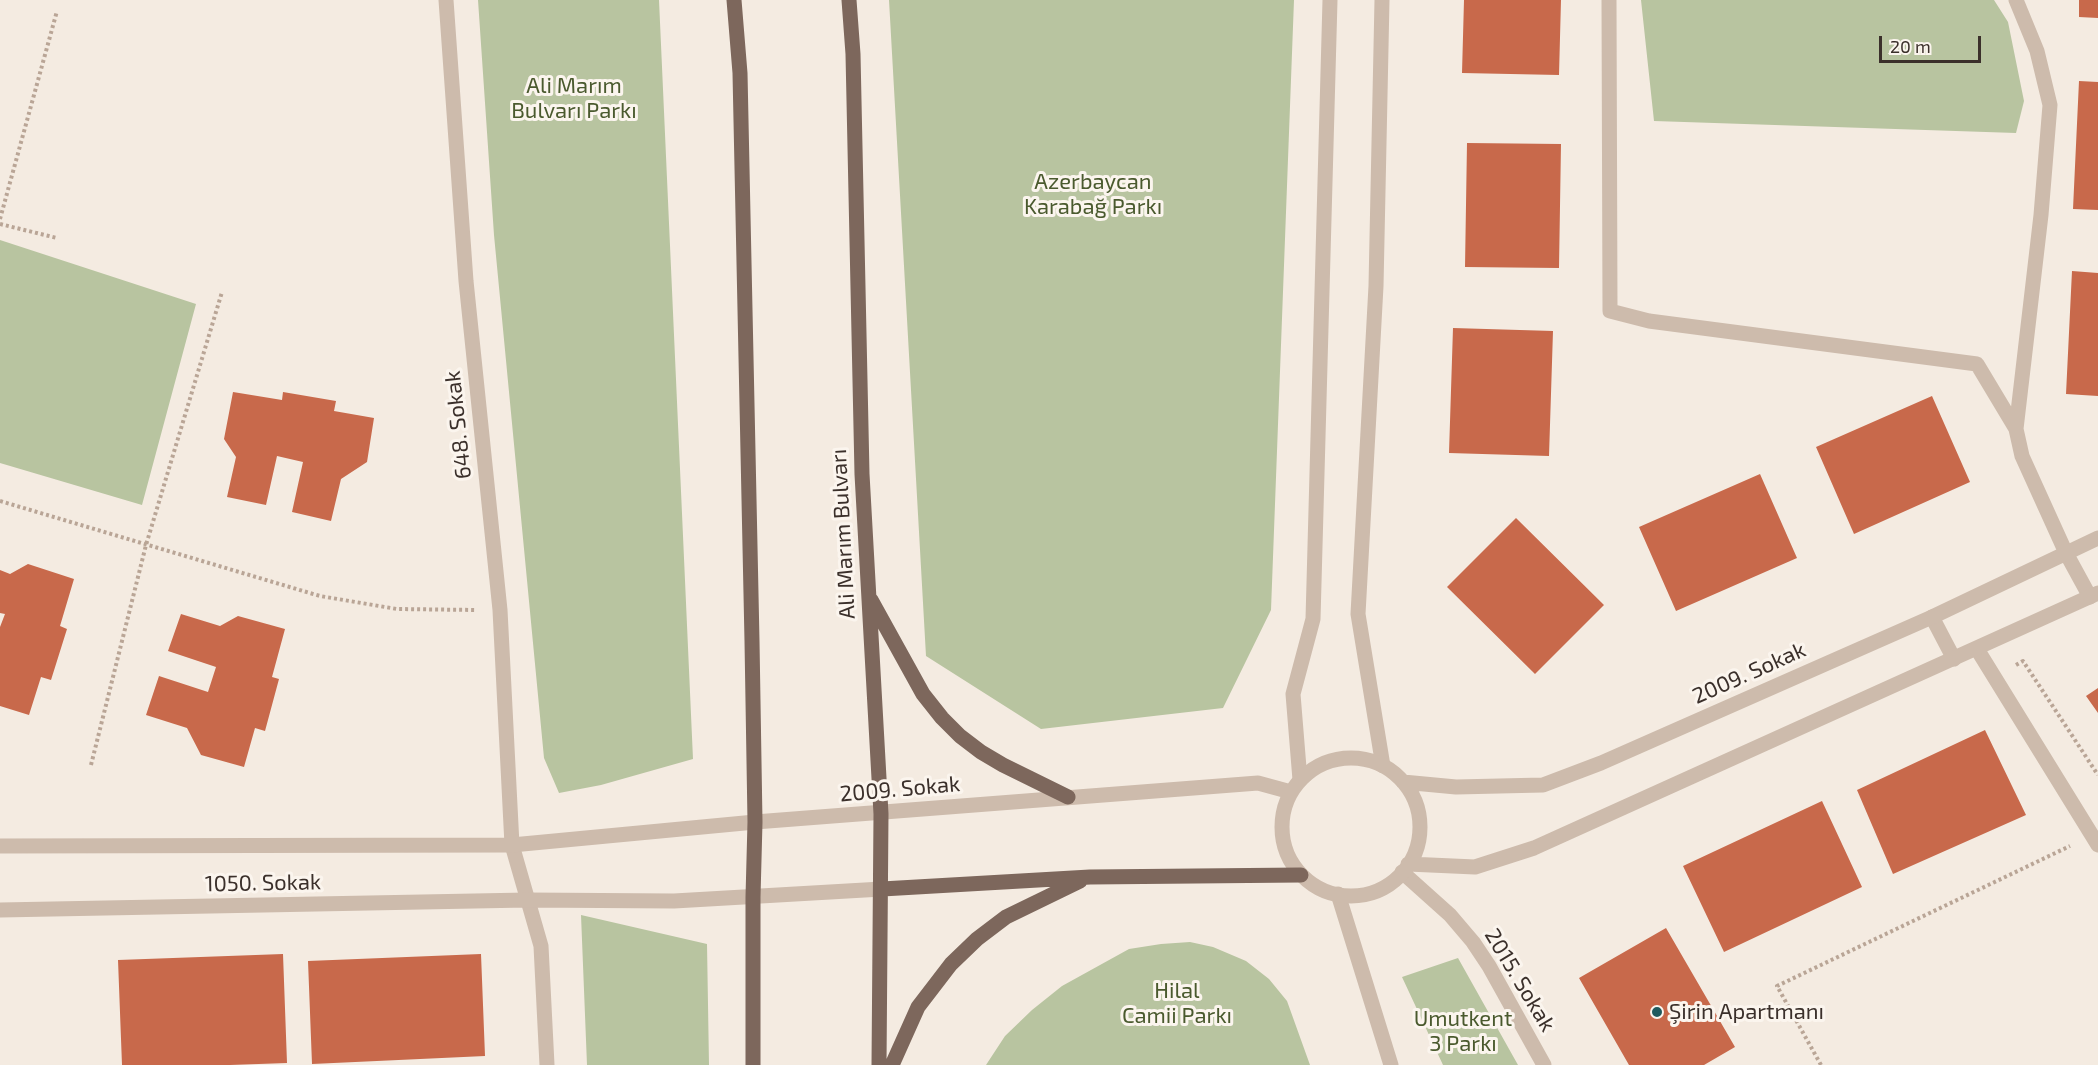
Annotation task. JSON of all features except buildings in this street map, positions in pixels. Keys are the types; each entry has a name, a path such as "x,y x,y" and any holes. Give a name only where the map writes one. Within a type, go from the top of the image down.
{"main road":[{"path":"734,0 740,73 755,822 753,1065"},
{"name":"Ali Marım Bulvarı","path":"849,0 853,54 862,474 881,814 879,1065"},
{"path":"868,596 923,694 942,718 981,752 1068,797"},
{"path":"882,889 1087,877 1301,875"},
{"path":"892,1065 918,1007 951,964 977,939 1006,917 1087,877"}],"street":[{"name":"648. Sokak","path":"446,0 466,281 500,610 512,845 541,946 547,1065"},
{"path":"1296,786 1293,694 1313,619 1330,0"},
{"path":"1382,0 1376,286 1358,614 1383,766"},
{"path":"1405,868 1475,867 1534,848 2094,595 2066,553 2022,456 2016,429 1977,364 1649,321 1610,311 1609,0"},
{"path":"2016,0 2037,51 2050,105 2041,215 2016,429"},
{"name":"2009. Sokak","path":"1403,782 1456,787 1543,785 1601,764 1932,617 2098,538"},
{"path":"1932,617 1954,659"},
{"path":"1977,649 2095,840"},
{"path":"1340,759 1362,759 1383,766 1403,782 1413,798 1419,817 1419,837 1413,855 1394,880 1373,891 1356,895 1338,894 1318,887 1301,875 1288,857 1282,836 1283,813 1296,786 1318,766 1340,759"},
{"name":"2009. Sokak","path":"512,845 755,822 881,814 1068,797 1258,783 1296,786"},
{"name":"1050. Sokak","path":"0,846 512,845"},
{"name":"2015. Sokak","path":"1405,868 1473,942 1489,966 1544,1065"},
{"path":"527,900 674,901 882,889"},
{"path":"1338,894 1391,1065"},
{"name":"1050. Sokak","path":"0,910 527,900"}],"path":[{"path":"57,11 0,221 57,238"},
{"path":"92,765 146,545 222,292"},
{"path":"0,501 320,596 397,609 500,610"},
{"path":"1994,676 2023,661 2098,775"},
{"path":"1821,1065 1777,986 2095,840"}],"green space":[{"name":"Ali Marım Bulvarı Parkı","path":"478,0 659,0 693,759 601,785 559,793 544,758 494,235"},
{"name":"Azerbaycan Karabağ Parkı","path":"889,0 1294,0 1271,610 1223,708 1041,729 926,656"},
{"path":"1641,0 1994,0 2008,22 2024,101 2016,133 1654,121"},
{"path":"0,240 196,304 142,505 0,463"},
{"path":"581,915 707,944 709,1065 587,1065"},
{"name":"Hilal Camii Parkı","path":"1190,942 1213,947 1246,961 1269,979 1287,1001 1310,1065 986,1065 1005,1036 1062,986 1129,949"},
{"name":"Umutkent 3 Parkı","path":"1458,958 1518,1065 1443,1065 1402,977"}],"place":[{"name":"Şirin Apartmanı","path":"1657,1012"}]}
